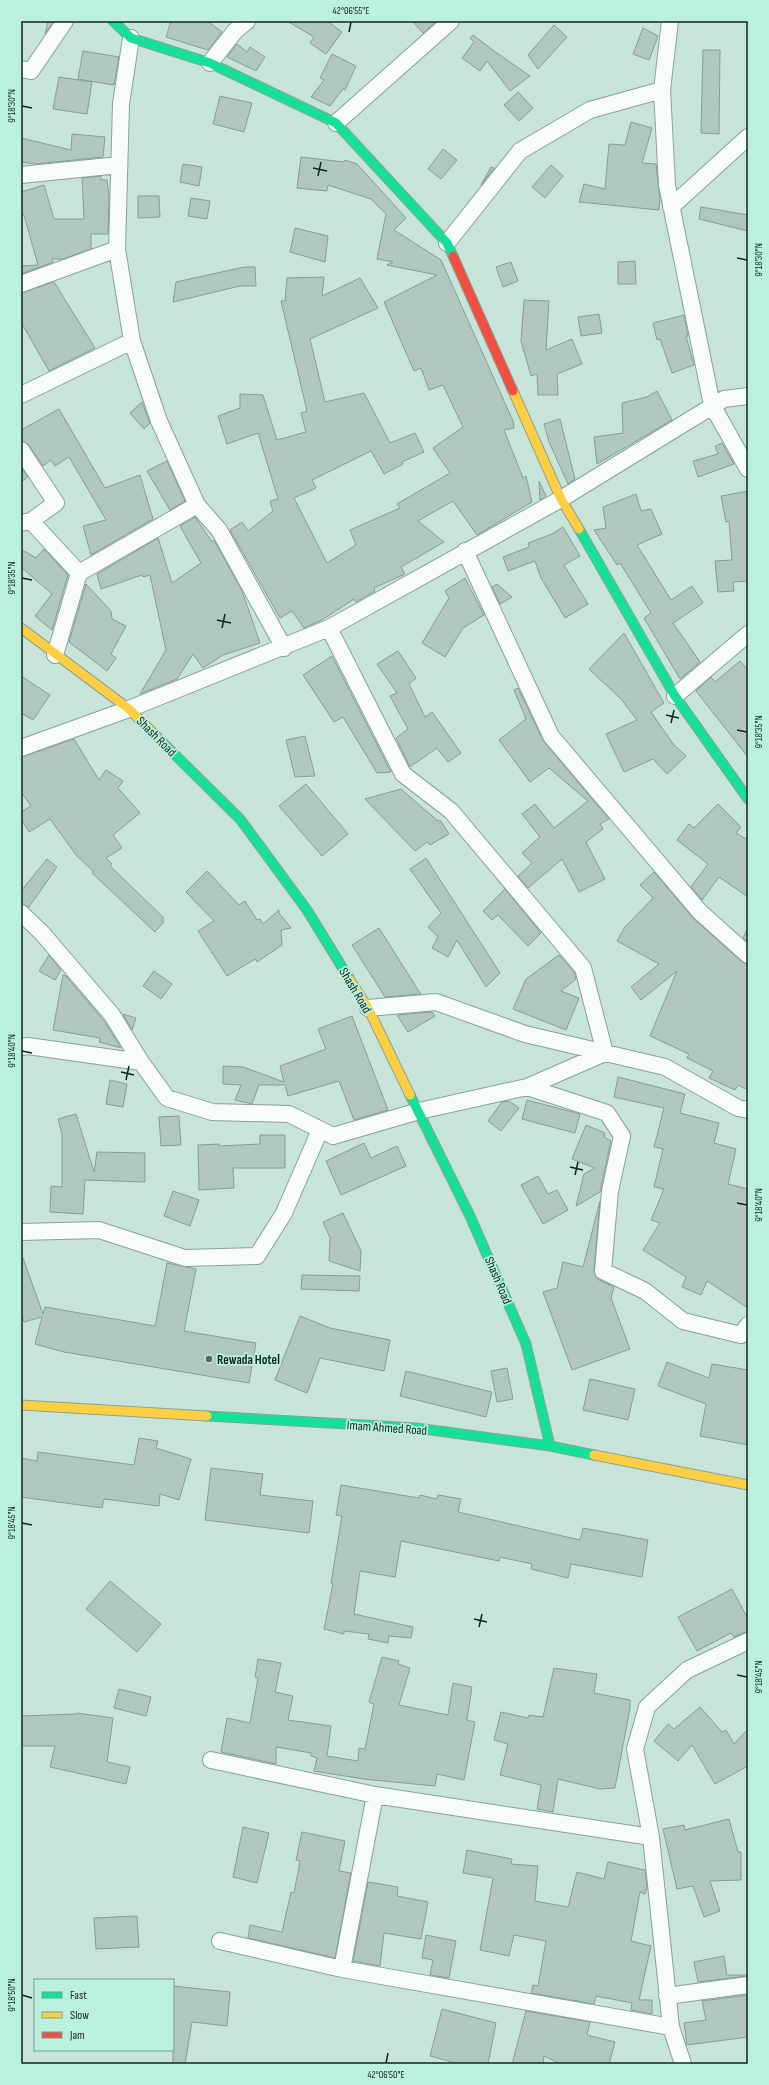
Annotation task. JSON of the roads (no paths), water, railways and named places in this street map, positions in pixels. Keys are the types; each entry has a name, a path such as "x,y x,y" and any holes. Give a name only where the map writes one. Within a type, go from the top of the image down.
{"main road":[{"path":"113,21 131,38 158,48 210,62 336,123 447,243 561,499 675,696 748,799"},
{"name":"Shash Road","path":"21,628 129,709 240,819 307,910 368,1008 470,1216 526,1344 550,1446"},
{"name":"Imam Ahmed Road","path":"22,1403 416,1428 550,1446 748,1485"}],"street":[{"path":"21,69 32,71 65,21"},
{"path":"210,62 235,31 247,21"},
{"path":"336,123 451,21"},
{"path":"670,21 662,90 667,185 671,208 712,405 748,469"},
{"path":"131,38 121,104 117,249 132,341 159,421 197,505 219,530 284,648"},
{"path":"447,243 520,151 590,110 662,90"},
{"path":"671,208 748,137"},
{"path":"21,175 120,165"},
{"path":"21,284 117,249"},
{"path":"21,395 132,341"},
{"path":"21,748 129,709 284,648 329,628 465,551 561,499 724,398 748,396"},
{"path":"21,450 56,503 26,522 79,573"},
{"path":"55,655 79,573 197,505"},
{"path":"465,551 551,736 700,912 748,955"},
{"path":"329,628 403,774 451,811 583,968 605,1053"},
{"path":"675,696 748,634"},
{"path":"21,913 42,933 112,1015 141,1062 167,1098 212,1112 289,1114 333,1136 419,1111 527,1086 605,1053"},
{"path":"368,1008 436,1002 525,1034 665,1067 738,1108 748,1110"},
{"path":"21,1047 28,1046 141,1062"},
{"path":"527,1086 607,1113 622,1136 610,1191 603,1271 645,1291 683,1321 741,1336 748,1325"},
{"path":"21,1232 98,1230 185,1258 257,1256 284,1213 320,1130"},
{"path":"684,2064 671,2027 651,1837 635,1749 647,1707 687,1670 748,1641"},
{"path":"211,1760 375,1796 651,1837"},
{"path":"342,1969 375,1796"},
{"path":"220,1941 342,1969 671,2027"},
{"path":"667,1996 748,1985"}],"place":[{"name":"Rewada Hotel","path":"209,1359"}]}
